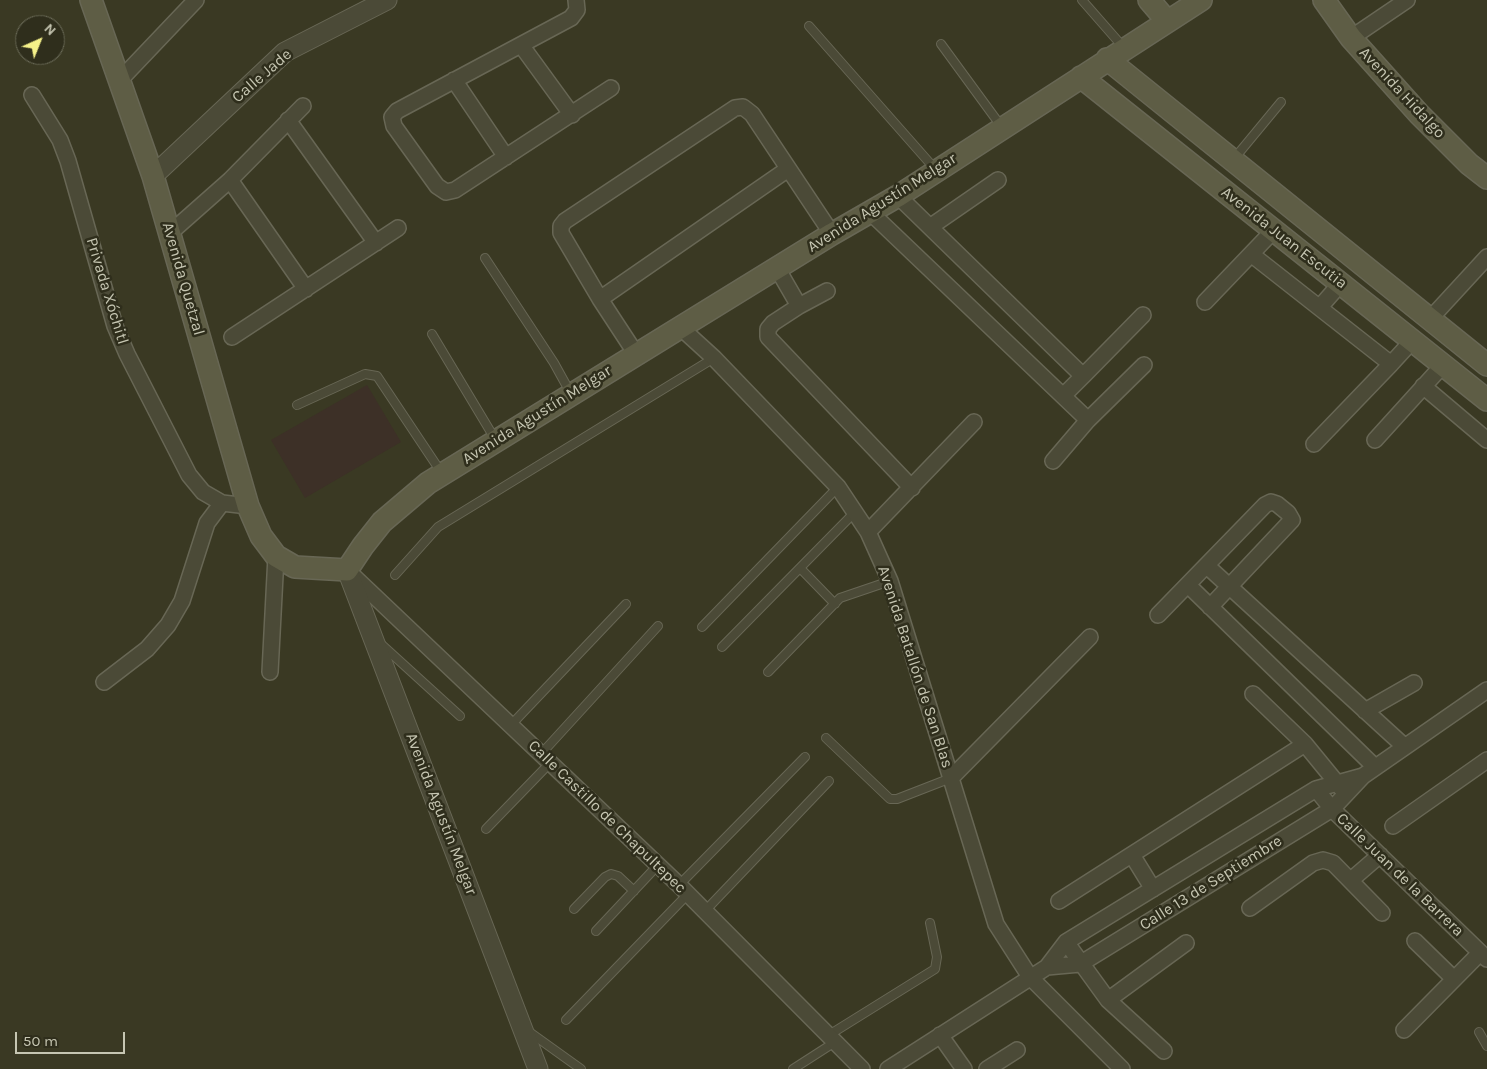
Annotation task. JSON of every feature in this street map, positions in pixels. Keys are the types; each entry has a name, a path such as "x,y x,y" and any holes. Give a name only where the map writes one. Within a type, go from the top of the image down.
{"main road":[{"name":"Avenida Quetzal","path":"91,0 153,176 248,506 261,536 276,556 295,567 347,570"},
{"path":"1149,0 1167,21"},
{"name":"Avenida Agustín Melgar","path":"347,570 382,522 428,483 832,234 898,196 1201,0"},
{"name":"Avenida Hidalgo","path":"1324,0 1351,38 1419,114 1468,164 1487,178"},
{"name":"Avenida Juan Escutia","path":"1115,54 1233,161 1430,320 1486,362"},
{"name":"Avenida Juan Escutia","path":"1081,77 1487,400"}],"street":[{"path":"119,81 196,0"},
{"name":"Calle Jade","path":"153,176 285,52 388,0"},
{"path":"576,0 577,10 571,18 397,111 392,117 394,126 437,186 446,192 455,190 611,88"},
{"path":"1351,38 1407,0"},
{"path":"521,45 572,115"},
{"path":"454,80 506,157"},
{"name":"Privada Xóchitl","path":"32,95 60,140 68,161 116,326 127,354 189,475 204,492 222,503 248,506"},
{"path":"170,233 230,180 303,106"},
{"path":"636,354 600,299 561,233 561,226 564,221 735,108 743,107 752,114 832,234"},
{"path":"288,120 376,242"},
{"path":"600,299 788,169"},
{"path":"230,180 306,289"},
{"path":"930,227 998,180"},
{"path":"898,196 1083,376"},
{"path":"870,212 1088,420"},
{"path":"232,337 398,228"},
{"path":"1205,302 1274,230"},
{"path":"1251,254 1391,364"},
{"path":"1430,320 1487,257"},
{"path":"777,268 799,306"},
{"path":"1320,307 1341,283"},
{"path":"827,291 773,323 768,329 768,336 912,488"},
{"path":"1063,396 1143,315"},
{"name":"Avenida Batallón de San Blas","path":"680,327 714,358 838,486 868,532 890,581 996,924 1030,977 1122,1069"},
{"path":"1314,444 1413,340"},
{"path":"1375,440 1443,364"},
{"path":"1053,461 1088,420 1144,365"},
{"path":"1423,386 1487,440"},
{"path":"868,532 974,422"},
{"path":"1158,615 1265,505 1271,502 1288,514 1292,520 1210,607"},
{"path":"104,682 147,649 168,625 182,601 207,523 222,503"},
{"path":"270,672 276,556"},
{"path":"1207,566 1404,746"},
{"name":"Avenida Agustín Melgar","path":"347,570 538,1069"},
{"name":"Calle Castillo de Chapultepec","path":"347,570 684,890 862,1069"},
{"path":"1188,585 1369,772"},
{"path":"951,778 1090,637"},
{"path":"1365,711 1414,683"},
{"name":"Calle 13 de Septiembre","path":"1047,967 1080,964 1332,809 1369,772 1487,690"},
{"path":"1253,694 1304,744 1346,795"},
{"path":"1059,901 1304,744"},
{"path":"1393,826 1487,760"},
{"name":"Calle 13 de Septiembre","path":"888,1069 1047,967 1066,942 1316,789 1369,772"},
{"name":"Calle Juan de la Barrera","path":"1316,789 1332,809 1483,956"},
{"path":"1132,855 1153,889"},
{"path":"1351,880 1380,855"},
{"path":"1250,908 1313,863 1323,860 1333,863 1382,913"},
{"path":"1415,940 1454,979"},
{"path":"1066,942 1080,964 1108,1000 1164,1051"},
{"path":"1108,1000 1186,943"},
{"path":"1404,1030 1454,979 1483,956"},
{"path":"940,1035 964,1069"},
{"path":"987,1069 1016,1050"}],"lane":[{"path":"1082,0 1115,54"},
{"path":"809,26 936,171"},
{"path":"941,44 1002,128"},
{"path":"1233,161 1281,102"},
{"path":"485,258 554,363 571,394"},
{"path":"432,334 496,441"},
{"path":"395,575 438,527 714,358"},
{"path":"297,404 365,374 377,376 442,474"},
{"path":"702,627 838,486"},
{"path":"722,647 855,512"},
{"path":"800,568 834,604"},
{"path":"768,672 840,598 890,581"},
{"path":"510,726 626,604"},
{"path":"486,829 658,626"},
{"path":"374,639 460,716"},
{"path":"826,738 890,799 904,797 951,778"},
{"path":"566,1020 805,757"},
{"path":"704,911 829,781"},
{"path":"596,931 658,865"},
{"path":"574,909 605,877 612,874 618,876 634,891"},
{"path":"793,1069 832,1038 935,969 937,957 930,924"},
{"path":"522,1027 581,1069"},
{"path":"1479,1032 1487,1046"}],"shaded area":[{"path":"367,385 401,442 305,498 271,440"}]}
